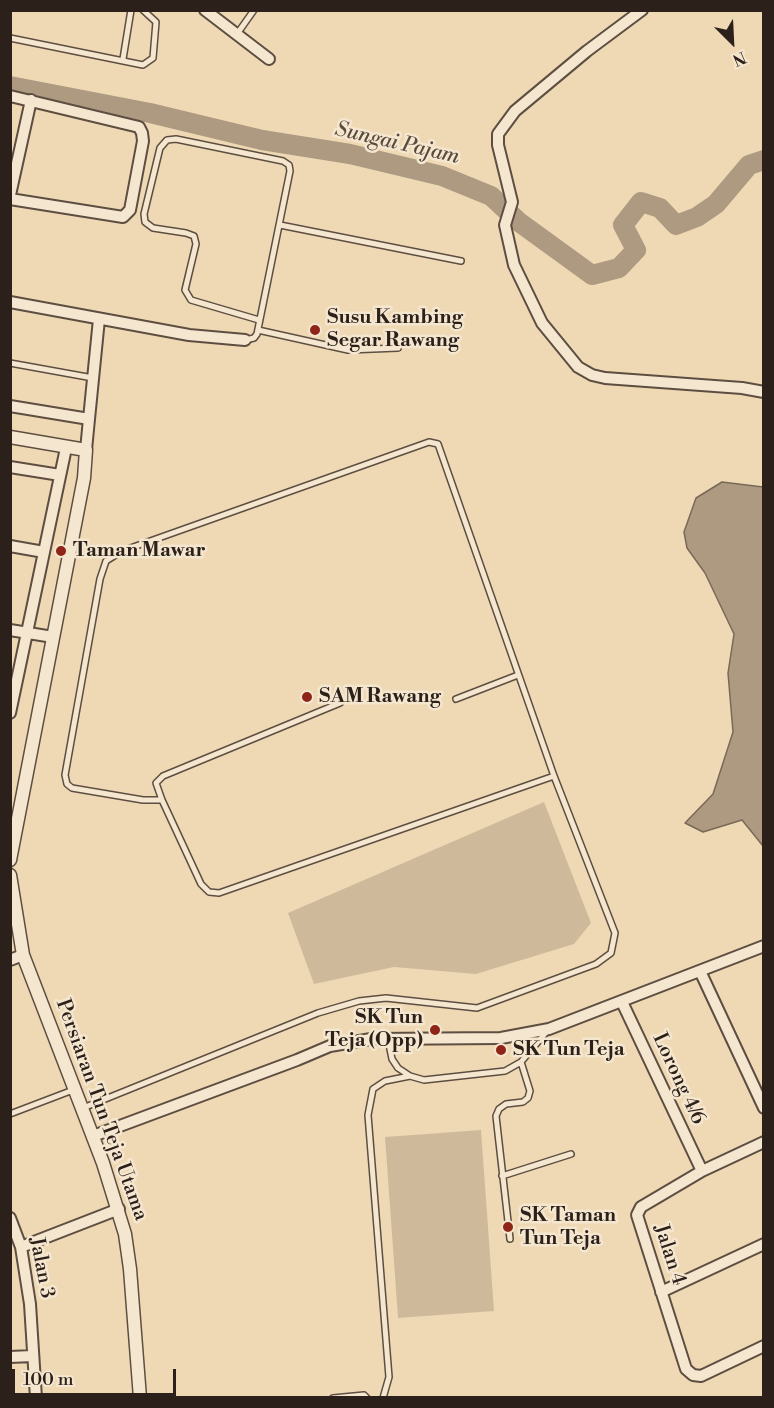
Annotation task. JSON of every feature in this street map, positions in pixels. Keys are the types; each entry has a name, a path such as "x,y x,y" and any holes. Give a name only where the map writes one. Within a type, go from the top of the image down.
{"street":[{"path":"205,10 269,58"},
{"path":"642,10 587,51 514,111 498,134 498,145 512,202 505,225 514,265 543,323 578,367 592,375 605,378 742,388 764,392"},
{"path":"10,96 31,100 139,127 143,141 130,210 123,217 10,197 31,100"},
{"path":"10,302 189,335 245,340"},
{"path":"10,860 84,478 99,319"},
{"path":"10,406 89,419"},
{"path":"10,437 86,450"},
{"path":"10,713 66,448"},
{"path":"10,467 60,476"},
{"path":"10,546 44,552"},
{"path":"10,630 53,638"},
{"name":"Persiaran Tun Teja Utama","path":"10,875 17,958 83,1108 125,1234 140,1398"},
{"path":"93,1136 330,1046 388,1039 501,1038 549,1029 764,946"},
{"path":"700,971 764,1108"},
{"name":"Lorong 4/6","path":"622,1002 702,1171"},
{"name":"Jalan 4","path":"763,1145 702,1171 641,1207 637,1215 686,1369 693,1376 701,1376 764,1346"},
{"path":"21,1248 118,1209"},
{"name":"Jalan 3","path":"10,1218 21,1248 30,1304 36,1398"},
{"path":"661,1292 764,1244"},
{"path":"10,1357 32,1356"}],"lane":[{"path":"123,59 131,10"},
{"path":"10,38 143,64 153,58 156,22 143,10"},
{"path":"237,34 254,10"},
{"path":"245,340 254,338 258,330 280,225 290,171 289,165 283,161 176,139 168,140 160,148 144,214 145,222 153,228 194,236 196,244 185,290 191,300 259,320"},
{"path":"280,225 461,261"},
{"path":"258,330 348,350 398,348"},
{"path":"10,363 93,378"},
{"path":"83,1108 318,1013 359,1001 386,998 477,1008 596,964 611,953 615,933 554,776 438,444 429,442 122,551 106,561 100,579 65,775 67,783 72,788 143,800 162,800"},
{"path":"456,699 518,675"},
{"path":"340,703 163,776 156,783 201,884 209,892 219,893 554,776"},
{"path":"388,1039 392,1059 398,1068 410,1076 424,1080 505,1071 521,1062 549,1029"},
{"path":"510,1239 496,1116 499,1109 506,1104 523,1102 528,1098 530,1091 521,1062"},
{"path":"383,1398 389,1377 368,1115 373,1089 385,1081 410,1076"},
{"path":"10,1114 75,1089"},
{"path":"502,1176 571,1154"},
{"path":"333,1398 364,1395 367,1398"}],"shaded area":[{"path":"722,482 763,487 763,846 742,820 703,832 685,823 713,794 733,732 728,673 734,634 705,573 687,548 684,532 696,498"},
{"path":"544,802 591,923 574,944 476,974 394,967 314,984 288,913"},
{"path":"481,1130 494,1311 398,1318 385,1137"}],"waterway":[{"name":"Sungai Pajam","path":"10,86 150,113 262,140 350,154 442,176 491,196 519,222 592,275 619,268 636,250 623,225 641,202 660,208 676,225 697,217 716,204 749,165 764,160"}],"place":[{"name":"Susu Kambing Segar Rawang","path":"315,330"},
{"name":"Taman Mawar","path":"61,551"},
{"name":"SAM Rawang","path":"307,697"},
{"name":"SK Tun Teja (Opp)","path":"435,1030"},
{"name":"SK Tun Teja","path":"501,1050"},
{"name":"SK Taman Tun Teja","path":"508,1227"}]}
